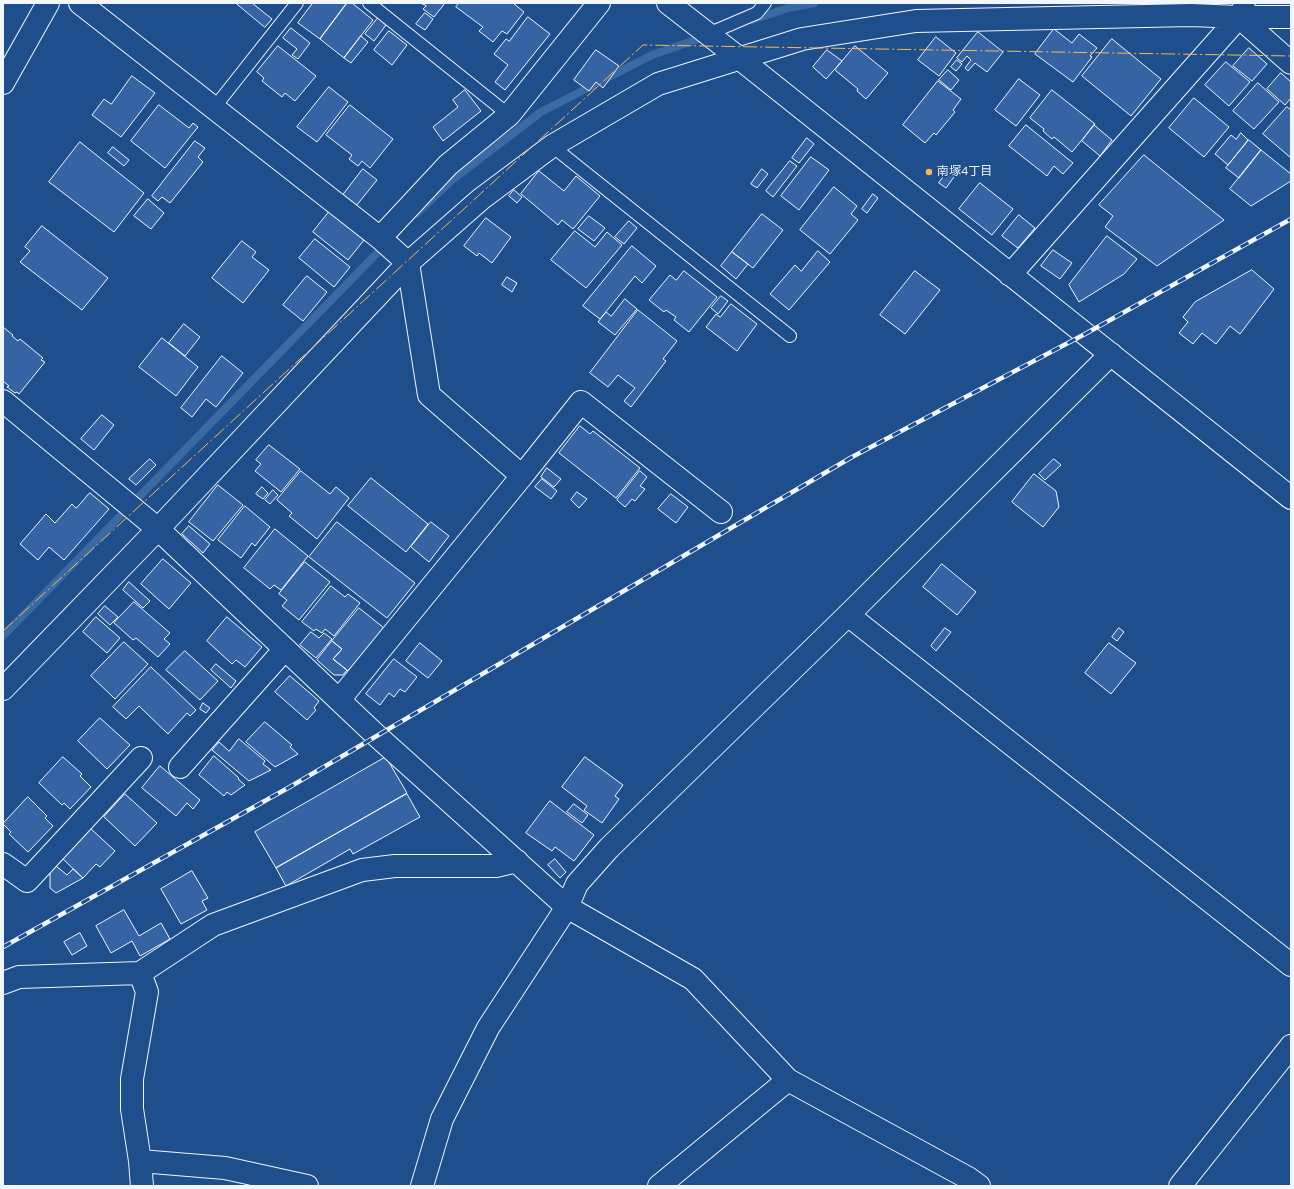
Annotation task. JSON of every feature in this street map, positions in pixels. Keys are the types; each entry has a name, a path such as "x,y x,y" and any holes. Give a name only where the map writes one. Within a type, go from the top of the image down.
{"street":[{"path":"3,83 48,3"},
{"path":"80,3 380,238 408,263 429,395 522,476"},
{"path":"380,238 448,165 509,115 599,3"},
{"path":"668,3 1291,498"},
{"path":"1243,10 1291,63"},
{"path":"1010,275 1243,10"},
{"path":"3,689 158,529 408,263 481,199 552,146 658,84 802,39 916,21 1191,15 1243,10 1291,17"},
{"path":"422,1186 442,1119 488,1028 566,907 577,884 609,848 848,615 1111,354"},
{"path":"3,401 158,529 377,736 566,907 693,979 788,1080 970,1183"},
{"path":"339,700 581,402 721,512"},
{"path":"848,615 1291,965"},
{"path":"180,767 285,649"},
{"path":"3,864 27,881 141,758"},
{"path":"3,983 19,977 140,974 213,925 362,870 395,866 496,866 517,862"},
{"path":"140,974 147,992 132,1079 132,1109 140,1161 142,1186"},
{"path":"1180,1186 1291,1046"},
{"path":"659,1186 788,1080"},
{"path":"140,1161 225,1168 307,1186"}],"lane":[{"path":"214,108 297,3"},
{"path":"369,3 509,115"},
{"path":"708,34 757,12 765,3"},
{"path":"552,146 790,336"}],"building":[{"path":"236,3 252,3 272,19 265,27"},
{"path":"313,3 347,3 320,39 298,23"},
{"path":"347,3 352,3 373,20 344,58 320,39"},
{"path":"421,3 445,3 434,17 423,9 426,6"},
{"path":"459,3 513,3 524,12 507,34 502,31 493,42 479,31 483,27 456,7"},
{"path":"425,13 433,19 425,30 416,24"},
{"path":"528,17 550,34 505,90 495,82 508,65 494,54 506,39 509,41"},
{"path":"378,18 386,25 374,41 365,34"},
{"path":"291,28 310,43 298,59 292,55 297,49 283,38"},
{"path":"1054,29 1072,43 1079,34 1097,48 1073,82 1035,54"},
{"path":"389,31 407,45 392,65 374,50"},
{"path":"978,32 1003,52 987,72 975,63 968,71 965,68 971,60 967,56 962,62 957,58"},
{"path":"361,36 368,42 351,63 344,58"},
{"path":"936,37 956,53 939,76 918,60"},
{"path":"1112,39 1161,79 1131,116 1082,76"},
{"path":"278,46 316,76 295,101 285,93 282,97 262,81 264,78 257,72"},
{"path":"855,46 888,73 866,99 857,91 858,89 835,70"},
{"path":"1249,48 1267,64 1252,81 1233,66"},
{"path":"596,50 619,66 603,88 596,82 589,91 574,80"},
{"path":"827,50 842,61 826,79 813,67"},
{"path":"957,60 962,64 956,71 951,67"},
{"path":"1226,62 1250,82 1229,106 1205,85"},
{"path":"948,70 959,80 951,90 939,80"},
{"path":"1281,73 1291,82 1291,98 1285,105 1267,89"},
{"path":"132,76 155,93 121,137 92,115 104,99 111,104"},
{"path":"1019,79 1040,95 1016,126 995,110"},
{"path":"938,81 961,99 953,110 955,112 936,135 934,133 925,143 903,125"},
{"path":"1258,83 1279,102 1254,129 1233,111"},
{"path":"329,87 348,102 317,142 297,127"},
{"path":"465,90 481,111 443,141 433,127 458,107 453,100"},
{"path":"1052,90 1095,124 1072,152 1054,137 1052,139 1043,131 1044,129 1030,118"},
{"path":"1194,98 1229,127 1204,157 1169,128"},
{"path":"159,105 189,128 193,123 198,127 165,168 131,141"},
{"path":"350,105 393,139 370,168 362,161 358,166 349,159 352,155 326,135"},
{"path":"1287,107 1291,110 1291,158 1263,134"},
{"path":"1026,125 1073,163 1063,174 1054,166 1047,176 1009,146"},
{"path":"1094,125 1112,140 1100,156 1082,141"},
{"path":"1241,133 1248,140 1228,165 1215,154 1231,135 1236,139"},
{"path":"807,138 814,144 799,163 792,158"},
{"path":"1249,140 1261,150 1239,178 1226,168"},
{"path":"195,141 205,148 198,157 203,162 170,203 162,197 158,201 152,196"},
{"path":"80,142 144,193 114,232 49,182"},
{"path":"113,147 129,160 124,166 108,153"},
{"path":"1261,150 1291,174 1291,181 1251,206 1230,189"},
{"path":"1144,155 1224,220 1157,266 1105,227 1113,216 1099,205"},
{"path":"811,157 829,170 799,210 781,196"},
{"path":"790,161 797,166 773,197 766,191"},
{"path":"363,169 377,180 356,206 343,195"},
{"path":"762,169 768,174 757,188 751,184"},
{"path":"539,171 564,191 576,176 600,196 573,229 562,220 558,225 521,194"},
{"path":"947,172 954,177 946,188 939,183"},
{"path":"980,183 1013,209 992,235 959,209"},
{"path":"834,187 857,206 851,214 858,220 830,254 800,230"},
{"path":"514,190 522,197 517,203 509,196"},
{"path":"873,194 878,198 867,213 862,209"},
{"path":"148,199 164,213 151,229 134,216"},
{"path":"329,212 364,240 348,260 313,232"},
{"path":"762,214 783,230 753,268 732,252"},
{"path":"1019,215 1035,228 1018,248 1002,236"},
{"path":"589,216 605,228 594,241 578,229"},
{"path":"486,218 511,237 492,263 479,253 477,256 464,246"},
{"path":"629,221 637,228 624,244 615,237"},
{"path":"42,226 108,278 82,310 20,262 30,251 25,247"},
{"path":"575,231 595,247 607,232 622,245 586,288 551,260"},
{"path":"1107,236 1137,259 1124,274 1079,302 1069,285"},
{"path":"315,239 350,267 334,287 299,258"},
{"path":"242,241 256,252 252,257 269,270 243,303 212,278"},
{"path":"632,246 656,266 642,283 635,276 600,319 583,306"},
{"path":"1053,250 1072,263 1060,279 1041,266"},
{"path":"818,251 830,262 789,310 770,294 795,265 801,271"},
{"path":"732,252 748,264 736,279 721,266"},
{"path":"1252,270 1274,289 1240,334 1230,326 1216,344 1202,333 1193,344 1179,333 1188,322 1183,317 1195,302"},
{"path":"684,271 717,297 689,332 674,320 676,317 666,310 664,312 649,300 670,275 676,280"},
{"path":"915,271 940,290 905,334 880,315"},
{"path":"307,276 327,292 303,321 283,305"},
{"path":"507,277 517,283 512,292 502,285"},
{"path":"721,296 728,301 718,314 711,308"},
{"path":"625,299 637,309 615,335 598,322 606,312 611,316"},
{"path":"731,304 757,324 737,351 706,327 716,314 720,317"},
{"path":"638,310 677,341 663,359 666,361 631,407 624,401 635,388 618,375 608,387 590,373"},
{"path":"184,324 200,337 185,356 169,343"},
{"path":"3,327 18,341 20,339 43,358 41,360 45,362 19,394 7,387 9,386 3,381"},
{"path":"162,338 198,367 176,396 139,367"},
{"path":"222,356 243,373 216,407 206,399 192,417 181,408"},
{"path":"102,415 114,425 94,450 81,439"},
{"path":"580,426 590,434 593,431 640,468 616,498 559,453"},
{"path":"269,445 300,469 281,492 255,471 261,464 256,460"},
{"path":"150,459 156,465 136,485 129,479"},
{"path":"1054,459 1061,465 1045,480 1039,474"},
{"path":"547,468 561,479 554,487 541,477"},
{"path":"301,471 330,494 336,487 349,498 317,539 289,516 292,513 277,500"},
{"path":"640,471 647,477 640,486 645,489 635,501 632,499 625,507 617,500"},
{"path":"1034,474 1056,491 1059,507 1043,527 1012,502"},
{"path":"371,478 428,524 406,552 348,506"},
{"path":"542,479 557,491 551,499 535,487"},
{"path":"218,485 243,505 213,541 189,522"},
{"path":"262,487 268,493 263,499 256,494"},
{"path":"273,490 278,495 270,504 265,500"},
{"path":"577,492 587,499 579,508 571,500"},
{"path":"90,493 109,509 64,560 49,547 38,560 20,544 46,514 55,523 72,504 76,508"},
{"path":"671,494 688,507 676,523 658,509"},
{"path":"245,506 270,527 255,546 252,543 241,558 218,540"},
{"path":"337,522 415,583 387,618 309,557"},
{"path":"431,522 449,536 429,562 411,547"},
{"path":"189,526 210,544 203,553 182,534"},
{"path":"275,529 308,556 281,590 274,585 270,589 244,568"},
{"path":"163,559 191,583 169,609 141,584"},
{"path":"305,562 330,582 299,620 282,606 287,600 279,594"},
{"path":"942,564 976,592 957,615 923,587"},
{"path":"129,582 150,601 143,608 123,590"},
{"path":"331,586 345,597 348,594 360,603 334,636 325,629 322,633 316,629 314,631 302,622"},
{"path":"134,602 170,633 164,639 170,644 158,657 136,638 133,640 114,623"},
{"path":"105,606 118,617 110,625 98,614"},
{"path":"359,608 384,628 348,671 333,659 342,649 332,641"},
{"path":"96,617 120,638 107,653 83,632"},
{"path":"227,617 262,647 245,667 236,660 232,664 207,641"},
{"path":"945,628 951,632 936,651 931,646"},
{"path":"1119,628 1124,632 1117,641 1112,637"},
{"path":"311,632 319,638 324,633 332,639 316,658 300,645"},
{"path":"332,641 342,649 333,659 347,670 343,675 334,675 317,660"},
{"path":"124,642 148,664 115,699 91,676"},
{"path":"420,643 442,661 428,678 406,661"},
{"path":"1109,643 1136,663 1111,694 1085,673"},
{"path":"185,651 218,681 200,700 166,670"},
{"path":"394,659 417,677 405,692 400,689 394,697 389,693 380,705 366,694"},
{"path":"216,664 236,681 231,688 211,670"},
{"path":"151,667 196,710 190,716 187,713 168,734 139,706 126,719 113,707"},
{"path":"290,676 319,701 314,708 316,710 307,720 275,692"},
{"path":"203,703 210,708 206,713 200,709"},
{"path":"100,718 130,745 107,769 78,741"},
{"path":"265,722 292,745 290,747 298,754 275,767 246,742"},
{"path":"239,739 265,761 263,764 271,770 249,781 212,750 219,742 229,751"},
{"path":"214,756 245,785 231,795 227,792 224,796 199,775"},
{"path":"63,757 82,774 80,776 91,787 70,809 64,803 62,805 39,783"},
{"path":"386,757 407,793 276,868 255,832"},
{"path":"585,757 623,785 615,796 619,799 602,823 584,810 587,806 562,787"},
{"path":"160,766 200,800 193,809 187,803 176,816 142,788"},
{"path":"125,794 157,823 135,846 104,817"},
{"path":"407,794 420,817 353,854 350,849 286,886 276,868"},
{"path":"28,797 47,816 45,818 53,826 28,852 9,834 11,832 3,824"},
{"path":"550,801 594,835 574,861 555,847 552,851 526,833"},
{"path":"574,804 588,815 582,823 567,812"},
{"path":"90,828 115,851 100,867 96,864 83,878 62,858"},
{"path":"555,859 566,872 560,878 548,865"},
{"path":"56,866 67,875 73,869 83,878 56,893 50,888 50,873"},
{"path":"192,871 208,898 202,901 207,910 181,924 161,889"},
{"path":"124,910 139,936 161,923 170,939 140,956 132,941 111,953 96,926"},
{"path":"80,933 87,946 72,955 64,942"}],"waterway":[{"path":"752,20 788,8 814,3"},
{"path":"416,214 452,180 541,112 652,55 707,36"},
{"path":"3,636 385,245"}],"railway":[{"path":"3,947 288,788 852,457 1085,334 1291,219"}],"power":[{"path":"3,631 643,45 1291,56"}],"place":[{"name":"南塚4丁目","path":"929,172"}]}
